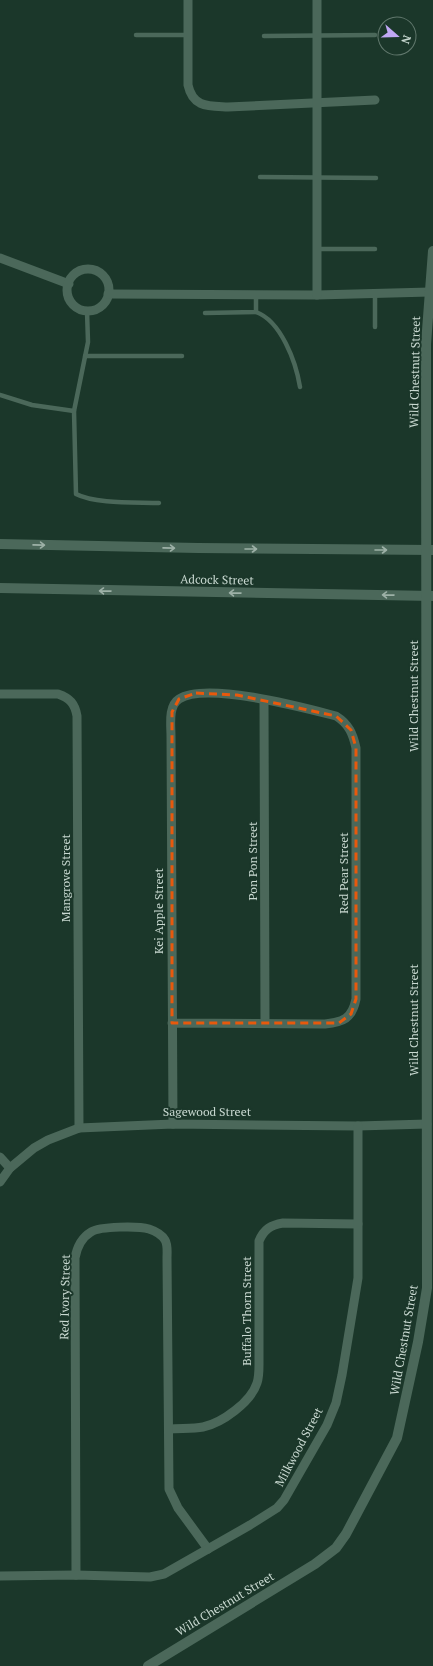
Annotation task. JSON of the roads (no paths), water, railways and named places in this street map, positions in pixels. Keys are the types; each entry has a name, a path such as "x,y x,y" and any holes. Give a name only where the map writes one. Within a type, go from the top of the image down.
{"street":[{"path":"188,0 188,85 190,94 197,102 211,106 228,107 375,100"},
{"path":"317,0 317,295"},
{"name":"Wild Chestnut Street","path":"148,1666 326,1556 346,1534 394,1445 401,1427 421,1327 427,1288 430,1123 430,550 426,344 433,251"},
{"path":"0,258 69,284"},
{"path":"86,269 100,272 108,283 108,294 105,303 100,307 87,311 80,310 70,301 68,294 69,284 74,275 80,271 86,269"},
{"path":"108,294 317,295 430,292"},
{"path":"0,544 198,548 430,550"},
{"name":"Adcock Street","path":"0,588 430,596"},
{"name":"Red Pear Street","path":"172,1023 339,1023 351,1014 355,1006 356,999 356,748 351,730 344,721 336,716 237,694 196,693 179,699"},
{"name":"Mangrove Street","path":"0,694 47,694 66,697 76,708 78,716 79,1128"},
{"name":"Kei Apple Street","path":"173,1124 171,736 172,712 174,704 179,699"},
{"name":"Pon Pon Street","path":"264,700 265,1022"},
{"name":"Sagewood Street","path":"0,1182 10,1168 34,1148 48,1140 79,1128 173,1124 358,1126 430,1123"},
{"name":"Milkwood Street","path":"0,1576 157,1576 172,1571 250,1525 277,1508 284,1500 327,1426 336,1403 342,1375 357,1293 358,1278 358,1126"},
{"path":"0,1157 10,1168"},
{"name":"Buffalo Thorn Street","path":"169,1429 202,1427 215,1424 234,1411 247,1400 254,1391 257,1384 259,1365 259,1241 267,1228 283,1223 358,1224"},
{"name":"Red Ivory Street","path":"76,1575 75,1258 80,1242 92,1231 102,1228 150,1229 165,1240 167,1248 169,1489 178,1508 208,1549"}],"lane":[{"path":"136,35 188,35"},
{"path":"264,36 375,35"},
{"path":"260,177 376,178"},
{"path":"317,249 375,249"},
{"path":"375,293 375,327"},
{"path":"256,294 256,312"},
{"path":"87,311 88,342 74,412 76,494 83,498 159,503"},
{"path":"205,313 256,312 264,314 271,320 279,331 295,366 300,387"},
{"path":"85,356 182,356"},
{"path":"0,395 32,405 74,412"}]}
